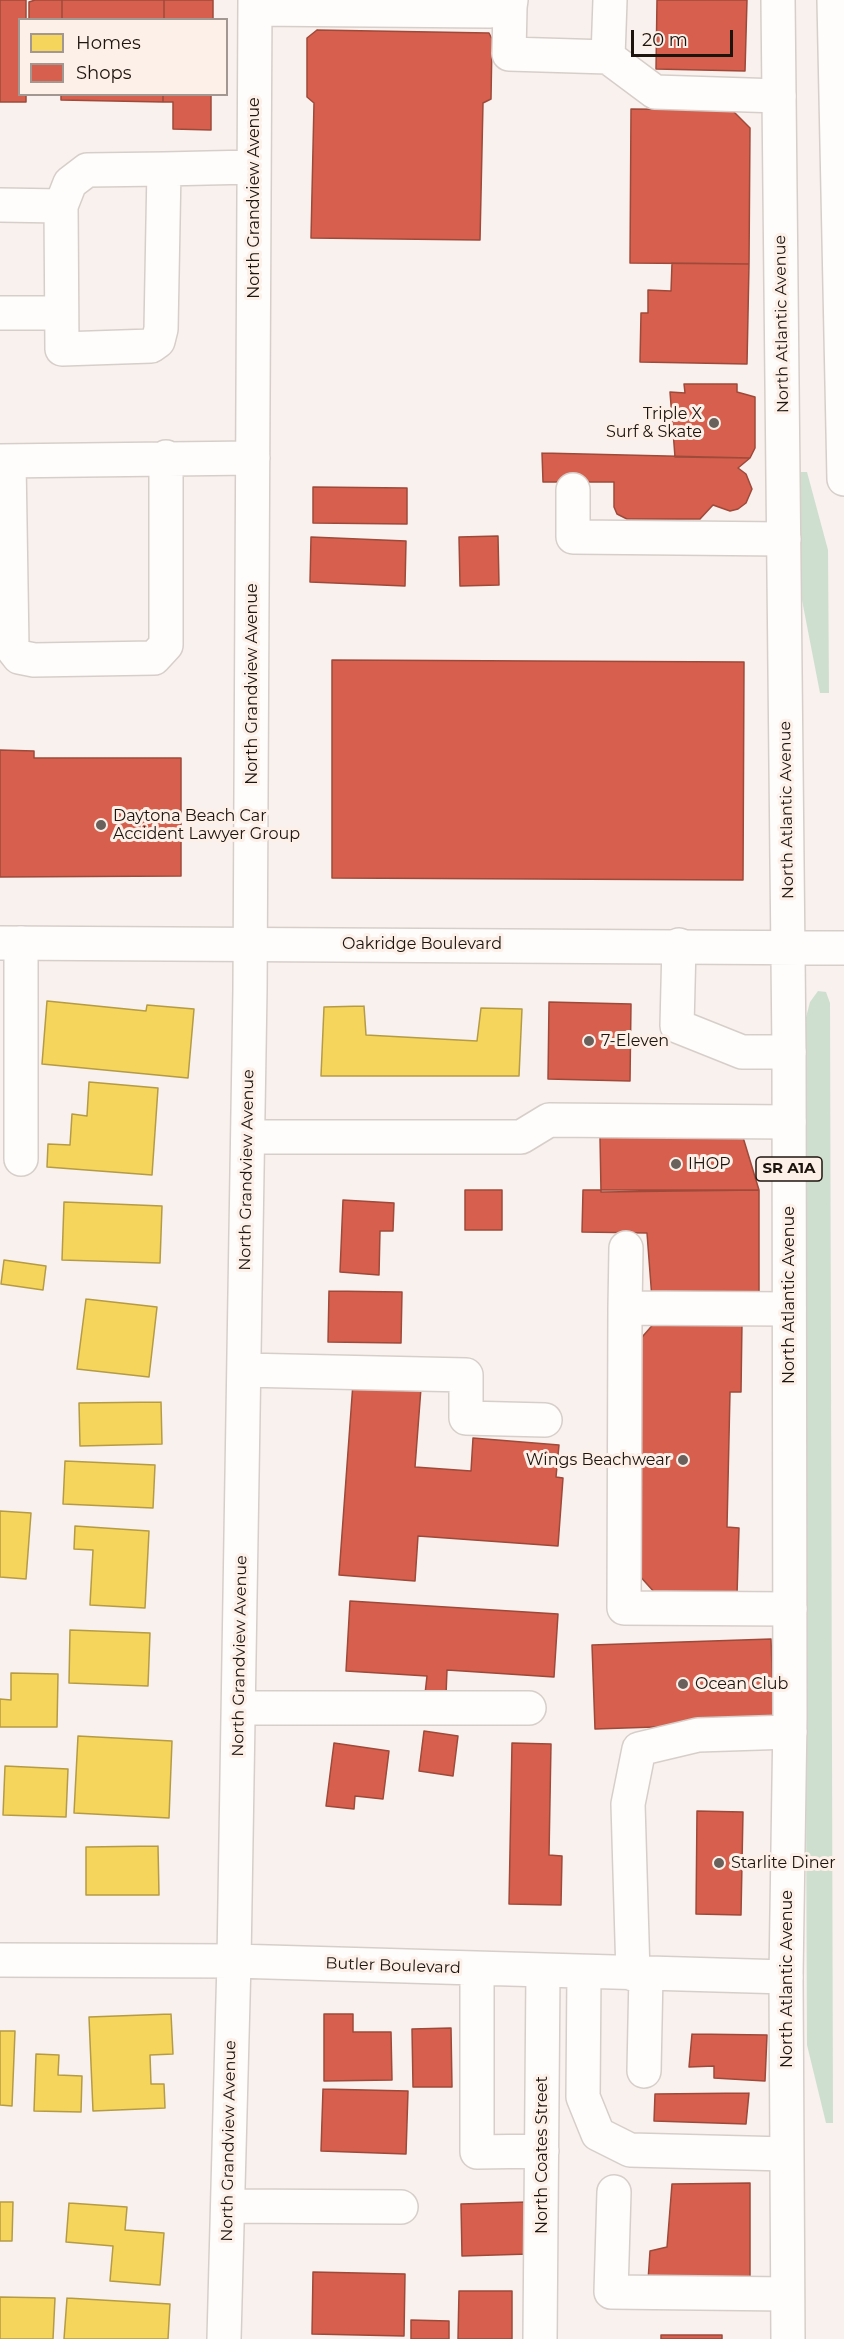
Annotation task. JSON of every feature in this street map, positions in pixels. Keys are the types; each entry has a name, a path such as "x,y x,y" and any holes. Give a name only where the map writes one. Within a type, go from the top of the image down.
{"main road":[{"path":"608,57 610,0"},
{"name":"North Atlantic Avenue","path":"778,0 789,1052 790,1732 786,1977 788,2339"},
{"path":"834,0 840,57 844,479"},
{"path":"255,5 489,12 511,3 509,54 608,57 655,92 779,96"},
{"name":"North Grandview Avenue","path":"224,2339 239,1708 251,944 255,5"},
{"path":"164,169 162,329 158,341 151,346 62,349 61,206 70,183 87,170 254,167"},
{"path":"0,205 61,206"},
{"path":"0,313 61,314"},
{"path":"165,458 166,645 154,658 45,660 19,657 12,648 4,461 165,458 253,458"},
{"path":"573,490 573,537 784,540"},
{"path":"11,943 21,1159"},
{"name":"Oakridge Boulevard","path":"11,943 679,945 844,948"},
{"path":"679,945 677,1026 742,1052 789,1052"},
{"path":"248,1137 521,1137 549,1120 789,1122"},
{"path":"626,1248 624,1608 790,1609"},
{"path":"625,1308 789,1309"},
{"path":"244,1370 466,1375 466,1418 545,1420"},
{"path":"239,1708 529,1708"},
{"path":"644,2071 640,1974 628,1804 639,1749 698,1735 790,1732"},
{"name":"Butler Boulevard","path":"0,1960 234,1961 786,1977"},
{"path":"477,1969 477,2152 542,2151"},
{"name":"North Coates Street","path":"540,2339 543,1971"},
{"path":"584,1972 584,2097 598,2134 630,2150 786,2154"},
{"path":"614,2192 611,2292 787,2294"},
{"path":"228,2206 401,2207"}],"green space":[{"path":"801,472 807,472 828,550 829,693 820,693 801,595"},
{"path":"818,991 826,992 830,1003 833,2123 826,2123 807,2045 803,1029 810,1002"}],"building: Homes":[{"path":"47,1001 146,1011 147,1005 194,1009 188,1078 42,1064"},
{"path":"364,1006 366,1035 477,1041 481,1008 522,1009 519,1076 321,1076 324,1007"},
{"path":"89,1082 158,1088 152,1175 47,1167 48,1144 70,1145 72,1114 87,1116"},
{"path":"64,1202 162,1206 160,1263 62,1260"},
{"path":"4,1260 46,1266 43,1290 1,1284"},
{"path":"86,1299 157,1307 149,1377 77,1369"},
{"path":"161,1402 162,1444 80,1446 79,1403"},
{"path":"65,1461 155,1465 153,1508 63,1504"},
{"path":"0,1511 31,1513 26,1579 0,1577"},
{"path":"75,1526 149,1531 145,1608 90,1605 93,1550 74,1549"},
{"path":"70,1630 150,1633 148,1686 69,1683"},
{"path":"11,1673 58,1674 57,1727 0,1727 0,1699 11,1700"},
{"path":"78,1736 172,1741 169,1818 74,1813"},
{"path":"5,1766 68,1769 66,1817 3,1815"},
{"path":"158,1846 159,1895 86,1895 86,1847"},
{"path":"171,2014 173,2054 150,2055 151,2084 164,2084 165,2108 93,2111 89,2017"},
{"path":"0,2031 15,2031 12,2106 0,2105"},
{"path":"36,2054 59,2055 58,2075 82,2076 81,2112 34,2111"},
{"path":"0,2202 13,2202 12,2241 0,2241"},
{"path":"69,2203 127,2207 125,2230 164,2233 160,2285 110,2281 113,2246 66,2242"},
{"path":"0,2297 55,2298 53,2339 0,2339"},
{"path":"67,2298 170,2304 168,2339 64,2339"}],"building: Shops":[{"path":"0,0 26,0 26,18 18,18 18,96 26,96 26,102 0,102"},
{"path":"62,0 62,18 29,18 29,2"},
{"path":"62,0 164,0 164,18 62,18"},
{"path":"164,0 213,0 213,18 164,18"},
{"path":"657,0 747,0 745,71 656,69"},
{"path":"317,30 489,33 492,39 491,99 483,103 480,240 311,238 314,103 307,97 307,38"},
{"path":"61,96 163,96 163,102 61,100"},
{"path":"163,96 211,96 211,130 173,129 173,102 163,102"},
{"path":"631,109 732,110 750,128 749,264 630,263"},
{"path":"672,263 749,264 747,364 640,362 641,313 648,313 648,290 671,291"},
{"name":"Triple X Surf & Skate","path":"684,384 737,384 737,392 755,397 755,448 750,458 675,457 670,392 685,393"},
{"path":"542,453 750,458 738,468 746,474 752,489 746,503 738,509 730,511 713,505 700,519 627,519 617,514 614,507 614,482 543,482"},
{"path":"313,487 407,488 407,524 313,523"},
{"path":"498,536 499,585 460,586 459,537"},
{"path":"311,537 406,541 405,586 310,582"},
{"path":"332,660 744,662 743,880 332,878"},
{"path":"0,750 34,751 34,758 181,758 181,876 0,877"},
{"name":"7-Eleven","path":"549,1002 631,1004 630,1081 548,1079"},
{"name":"IHOP","path":"742,1134 759,1190 601,1192 600,1137"},
{"path":"465,1190 502,1190 502,1230 465,1230"},
{"path":"583,1190 759,1190 759,1300 652,1299 647,1233 582,1232"},
{"path":"343,1200 394,1203 393,1231 380,1231 379,1275 340,1272"},
{"path":"329,1291 402,1292 401,1343 328,1342"},
{"name":"Wings Beachwear","path":"657,1320 742,1322 741,1392 730,1392 727,1527 739,1528 737,1595 655,1593 638,1574 636,1344"},
{"path":"353,1383 421,1388 415,1467 471,1471 473,1438 559,1445 556,1477 563,1478 558,1546 418,1536 415,1581 339,1575"},
{"path":"350,1601 558,1614 554,1677 447,1670 446,1695 425,1694 427,1676 346,1671"},
{"name":"Ocean Club","path":"771,1639 774,1723 595,1729 592,1645"},
{"path":"424,1731 458,1736 453,1776 419,1771"},
{"path":"334,1743 389,1751 383,1799 355,1796 354,1809 326,1806"},
{"path":"512,1743 551,1744 549,1855 562,1856 561,1905 509,1904"},
{"name":"Starlite Diner","path":"697,1811 743,1812 741,1915 696,1914"},
{"path":"324,2014 353,2014 353,2032 391,2032 392,2080 324,2081"},
{"path":"451,2028 452,2087 413,2087 412,2029"},
{"path":"692,2034 767,2035 765,2081 714,2078 714,2066 689,2067"},
{"path":"323,2089 408,2091 406,2154 321,2151"},
{"path":"749,2093 746,2124 654,2121 655,2094"},
{"path":"750,2183 750,2281 648,2281 650,2251 667,2247 672,2184"},
{"path":"528,2202 529,2254 462,2256 461,2204"},
{"path":"313,2272 405,2274 404,2336 312,2334"},
{"path":"459,2291 512,2291 512,2339 458,2339"},
{"path":"411,2320 449,2321 449,2339 411,2339"},
{"path":"661,2335 722,2335 722,2339 661,2339"}],"place":[{"name":"Triple X Surf & Skate","path":"714,423"},
{"name":"Daytona Beach Car Accident Lawyer Group","path":"101,825"},
{"name":"7-Eleven","path":"589,1041"},
{"name":"IHOP","path":"676,1164"},
{"name":"Wings Beachwear","path":"683,1460"},
{"name":"Ocean Club","path":"683,1684"},
{"name":"Starlite Diner","path":"719,1863"}]}
